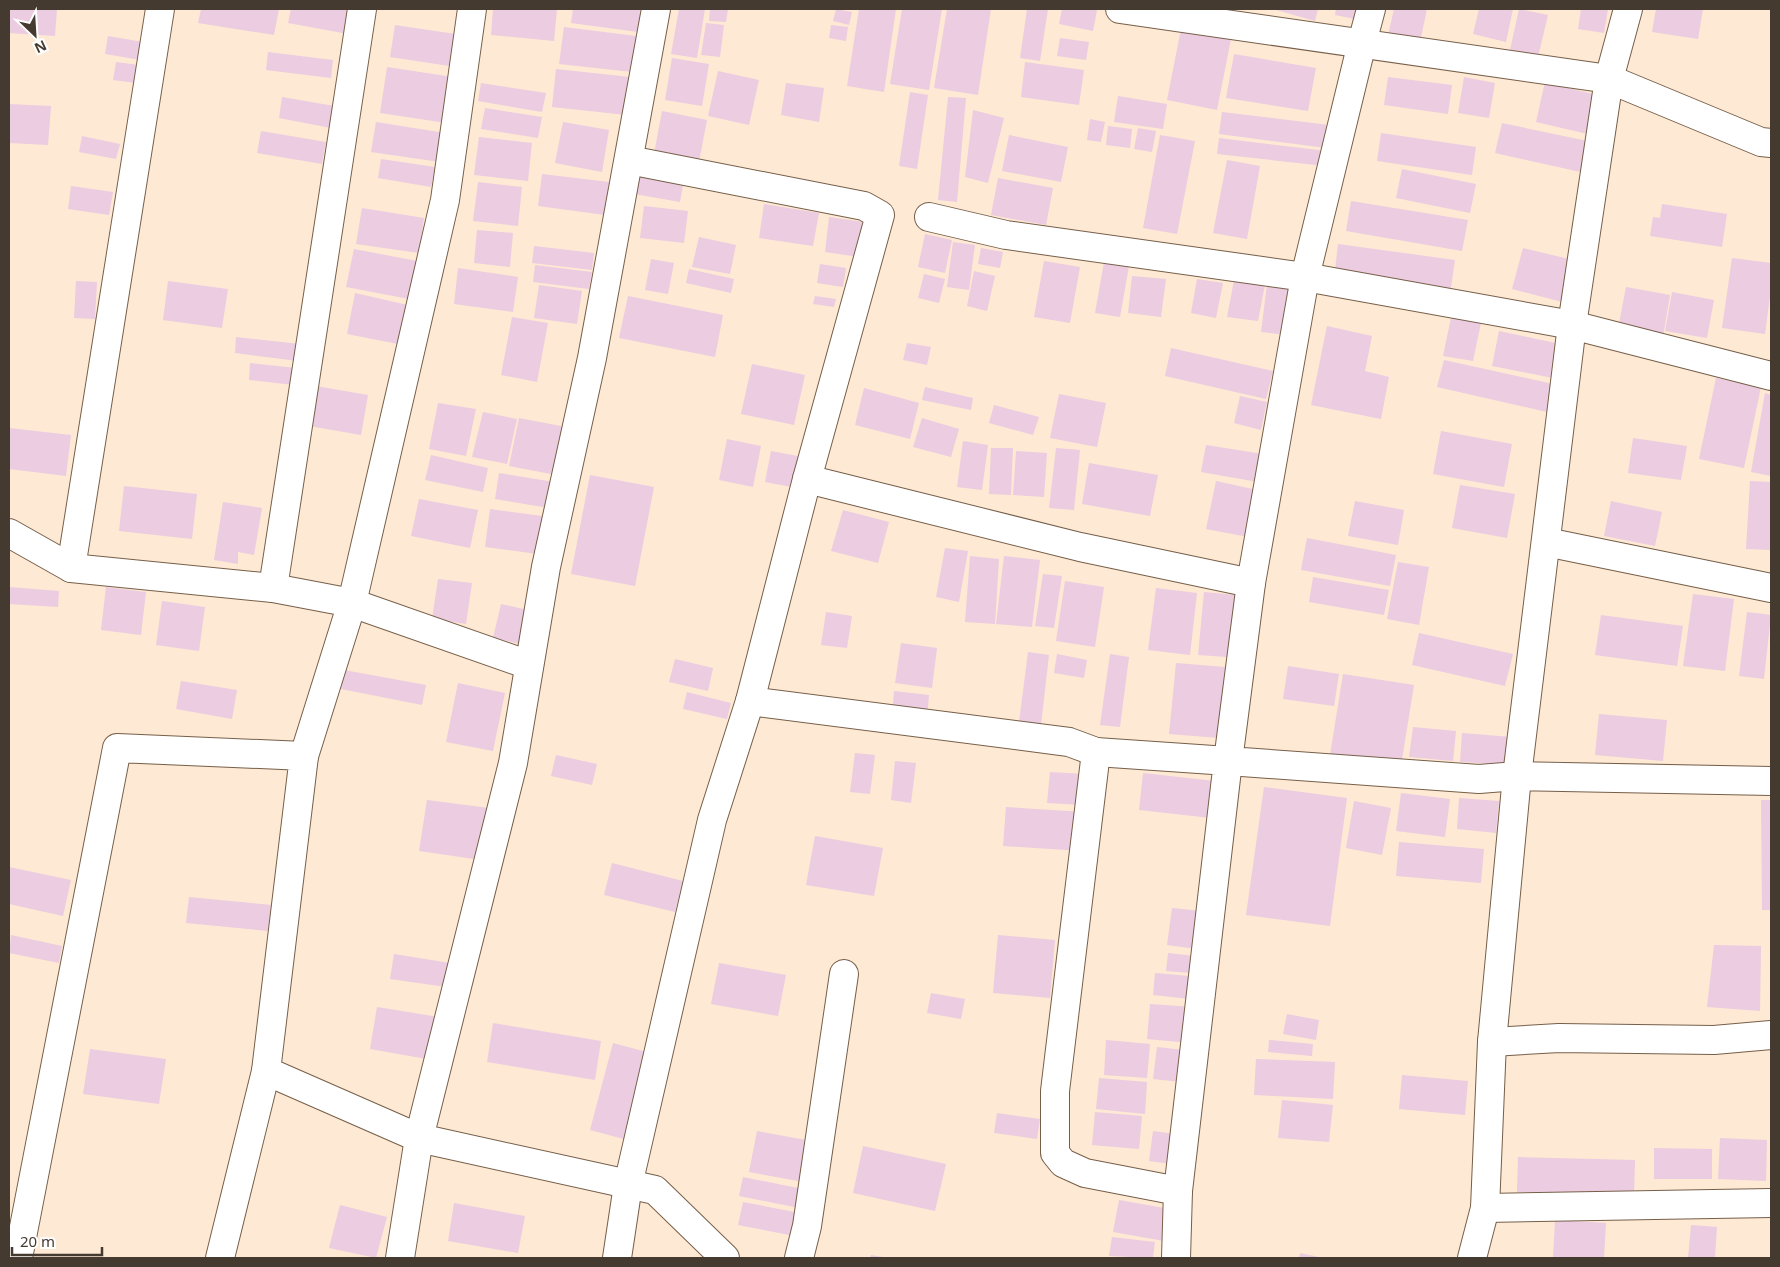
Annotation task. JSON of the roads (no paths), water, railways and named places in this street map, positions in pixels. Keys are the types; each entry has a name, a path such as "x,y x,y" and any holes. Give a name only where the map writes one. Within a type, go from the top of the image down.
{"street":[{"path":"72,568 160,9"},
{"path":"273,588 362,9"},
{"path":"220,1258 266,1071 304,756 352,603 445,200 472,9"},
{"path":"400,1258 419,1138 513,763 546,567 592,358 656,9"},
{"path":"1120,9 1362,42 1609,79 1761,142 1771,143"},
{"path":"1176,1258 1178,1191 1228,761 1251,583 1305,277 1371,9"},
{"path":"1472,1258 1485,1208 1492,1042 1518,776 1572,325 1609,79 1628,9"},
{"path":"617,1258 628,1185 712,820 750,701 807,479 880,215 864,206 629,160"},
{"path":"929,217 1006,236 1305,277 1572,325 1771,376"},
{"path":"807,479 1080,547 1251,583"},
{"path":"9,533 72,568 273,588 352,603 529,665"},
{"path":"1546,542 1771,588"},
{"path":"750,701 1069,742 1096,752 1480,780 1518,776 1771,781"},
{"path":"18,1258 117,748 304,756"},
{"path":"1096,752 1055,1091 1055,1153 1063,1163 1085,1173 1178,1191"},
{"path":"799,1258 807,1226 844,974"},
{"path":"1492,1042 1559,1038 1714,1040 1771,1035"},
{"path":"266,1071 419,1138 655,1190 725,1258"},
{"path":"1485,1208 1771,1203"}]}
